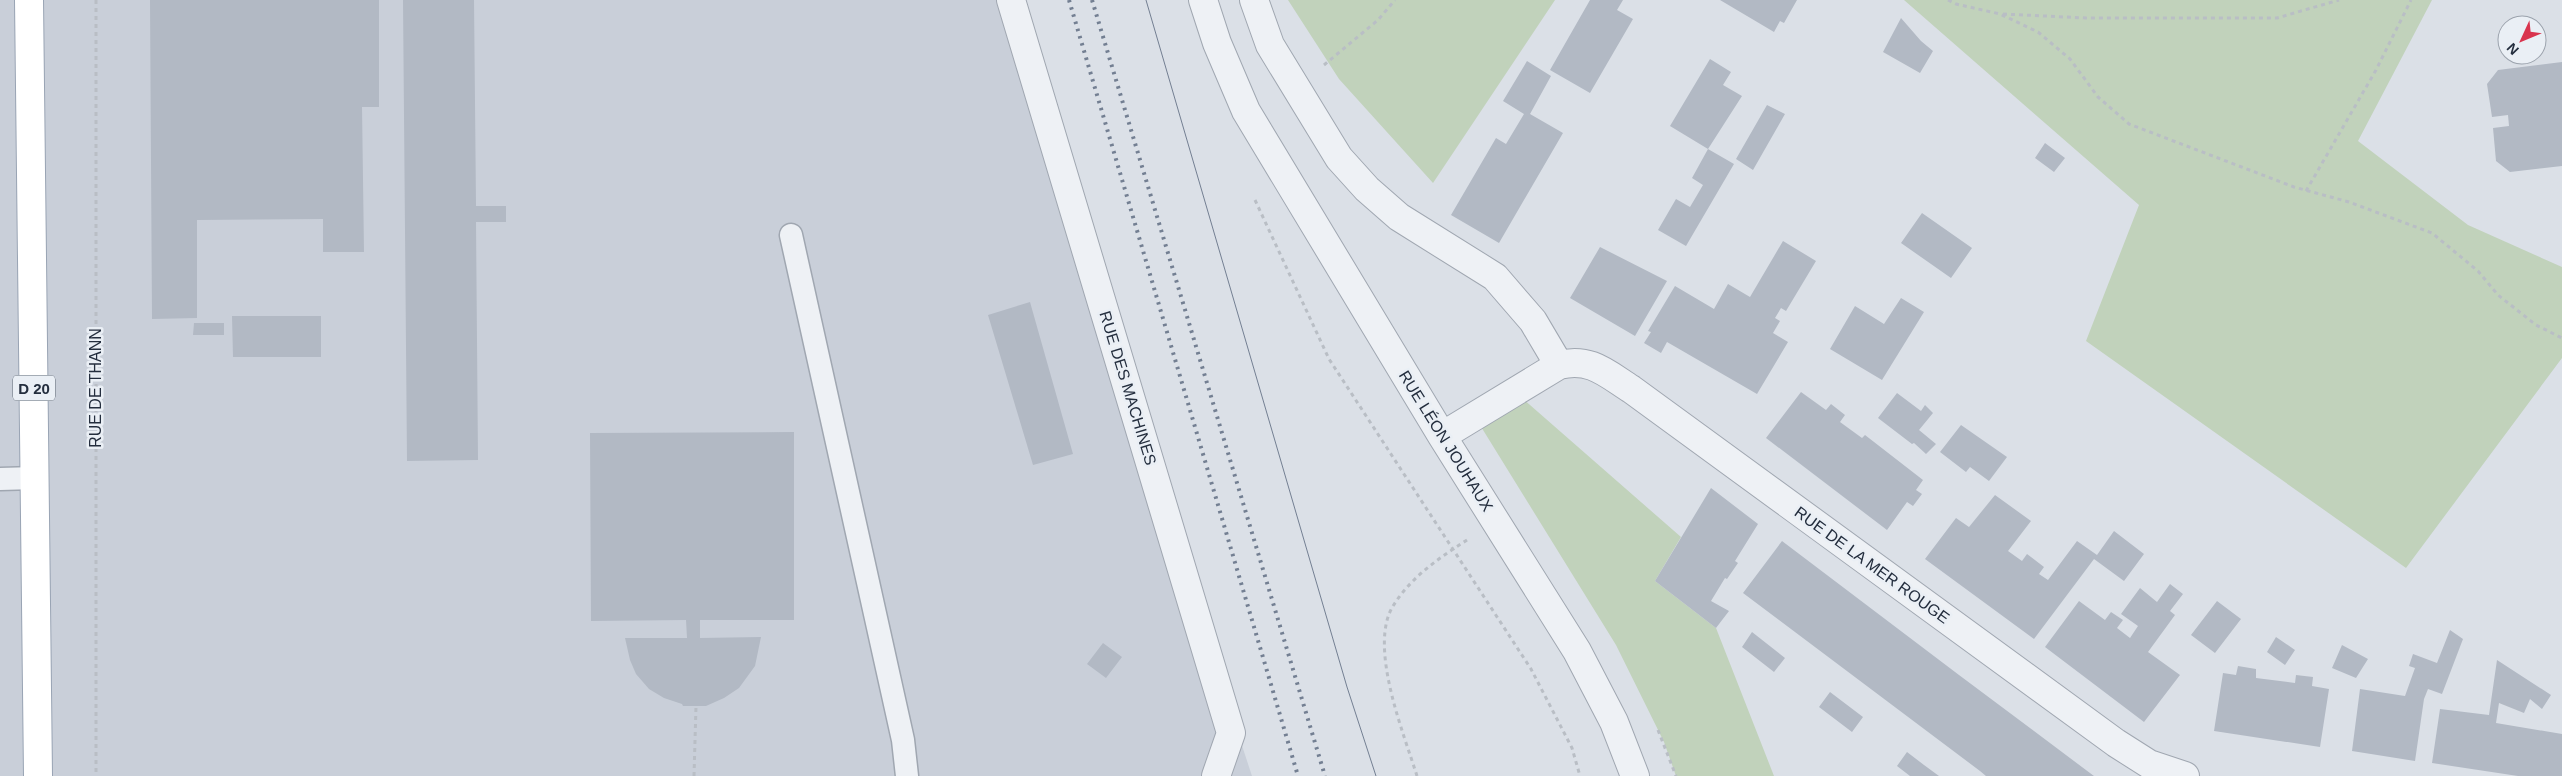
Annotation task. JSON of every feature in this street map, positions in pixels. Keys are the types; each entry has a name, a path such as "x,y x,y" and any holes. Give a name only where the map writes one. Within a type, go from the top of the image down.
{"main road":[{"name":"D 20","path":"29,0 38,776"}],"street":[{"name":"RUE DES MACHINES","path":"1011,0 1231,733 1216,776"},
{"name":"RUE LÉON JOUHAUX","path":"1203,0 1220,50 1246,111 1442,436 1577,651 1614,722 1635,776"},
{"path":"1254,0 1270,46 1339,158 1367,189 1399,217 1495,277 1533,321 1559,365"},
{"name":"RUE DE LA MER ROUGE","path":"1442,436 1559,365 1574,361 1588,363 1631,389 2116,743 2149,764 2185,776"}],"lane":[{"path":"791,235 903,740 907,776"},
{"path":"0,480 35,478"}],"path":[{"name":"RUE DE THANN","path":"96,0 96,776"},
{"path":"1297,88 1378,20 1395,0"},
{"path":"1948,0 1956,4 2000,14 2096,18 2278,18 2339,0"},
{"path":"2306,191 2376,70 2411,0"},
{"path":"2000,14 2038,32 2064,53 2098,96 2129,124 2306,191 2349,202 2432,234 2478,271 2498,295 2536,325 2562,338"},
{"path":"1253,193 1328,359 1531,670 1572,748 1580,776"},
{"path":"1417,776 1389,685 1385,656 1386,626 1392,607 1411,583 1452,550 1469,539"},
{"path":"694,776 696,706"}],"shaded area":[{"path":"0,0 997,0 1252,776 0,776"}],"green space":[{"path":"1288,0 1555,0 1433,183 1339,79"},
{"path":"1904,0 2432,0 2358,141 2468,225 2562,267 2562,358 2406,568 2086,341 2139,205"},
{"path":"1515,392 1681,537 1655,581 1716,628 1774,776 1676,776 1664,742 1616,645 1475,417"}],"building":[{"path":"150,0 379,0 379,107 362,107 364,252 323,252 323,219 197,220 197,318 152,319"},
{"path":"403,0 474,0 476,206 506,206 506,222 476,222 478,460 407,461"},
{"path":"1590,0 1623,0 1617,10 1633,19 1590,93 1550,70"},
{"path":"1720,0 1797,0 1784,23 1780,21 1774,32"},
{"path":"1901,18 1921,41 1933,51 1920,73 1883,52"},
{"path":"1710,59 1731,72 1723,85 1742,96 1708,149 1670,126"},
{"path":"1527,61 1551,76 1530,114 1563,133 1499,243 1451,215 1496,138 1506,144 1524,114 1503,101"},
{"path":"2562,62 2562,166 2510,172 2496,161 2493,128 2509,126 2508,115 2492,117 2487,84 2498,70"},
{"path":"1767,105 1785,114 1753,170 1736,159"},
{"path":"2045,143 2065,158 2054,172 2035,158"},
{"path":"1708,149 1734,164 1686,246 1658,230 1676,199 1690,207 1703,185 1692,178"},
{"path":"1922,213 1972,248 1951,278 1901,243"},
{"path":"1783,241 1816,261 1786,311 1781,308 1775,318 1780,321 1773,333 1788,342 1757,394 1667,342 1661,353 1644,343 1651,332 1648,331 1675,286 1714,309 1728,284 1750,297"},
{"path":"1600,247 1667,281 1635,336 1570,298"},
{"path":"1901,298 1924,312 1882,380 1830,349 1855,306 1884,324"},
{"path":"1030,302 1073,454 1033,465 988,315"},
{"path":"232,316 321,316 321,357 233,357"},
{"path":"194,323 224,323 224,335 193,335"},
{"path":"1801,392 1826,410 1831,404 1845,415 1840,422 1862,438 1865,435 1923,480 1916,490 1922,494 1913,506 1907,502 1887,530 1766,438"},
{"path":"1897,393 1921,411 1925,405 1933,413 1919,430 1936,444 1926,454 1914,443 1912,444 1878,418"},
{"path":"1961,425 2007,457 1989,481 1970,467 1966,472 1940,452"},
{"path":"794,432 794,620 700,620 700,638 761,637 755,666 739,688 724,698 706,706 683,706 664,698 649,689 636,674 630,660 625,638 687,638 686,620 591,621 590,433"},
{"path":"1711,488 1758,524 1735,561 1738,563 1727,579 1725,578 1711,601 1729,611 1716,628 1655,581"},
{"path":"1995,495 2031,521 2008,551 2022,561 2027,554 2044,567 2039,574 2048,580 2077,541 2097,555 2114,531 2144,554 2124,581 2094,559 2034,639 1925,559 1956,518 1969,527"},
{"path":"1782,541 2094,776 1986,776 1743,593"},
{"path":"2170,584 2183,594 2170,611 2175,615 2148,652 2180,675 2144,722 2045,647 2079,601 2105,620 2111,612 2123,620 2117,628 2130,638 2138,626 2121,614 2140,588 2157,602"},
{"path":"2217,601 2241,619 2215,653 2191,635"},
{"path":"2450,630 2463,639 2442,694 2428,689 2424,699 2415,761 2352,751 2360,689 2405,696 2415,668 2409,666 2413,654 2437,663"},
{"path":"1752,632 1785,658 1774,672 1742,647"},
{"path":"2276,637 2295,650 2285,665 2267,652"},
{"path":"1103,643 1122,657 1106,678 1087,664"},
{"path":"2342,645 2368,659 2356,678 2332,668"},
{"path":"2497,660 2551,695 2542,709 2530,699 2524,713 2499,703 2496,723 2562,734 2562,776 2518,776 2432,763 2440,709 2489,715"},
{"path":"2238,666 2256,669 2256,678 2295,683 2296,675 2313,677 2312,686 2329,689 2320,747 2214,731 2223,673 2236,675"},
{"path":"1830,692 1863,717 1852,732 1819,707"},
{"path":"1907,752 1939,776 1910,776 1897,766"}],"tram line":[{"path":"1146,0 1347,687 1376,776"}],"railway":[{"path":"1069,0 1298,776"},
{"path":"1092,0 1325,776"}]}
